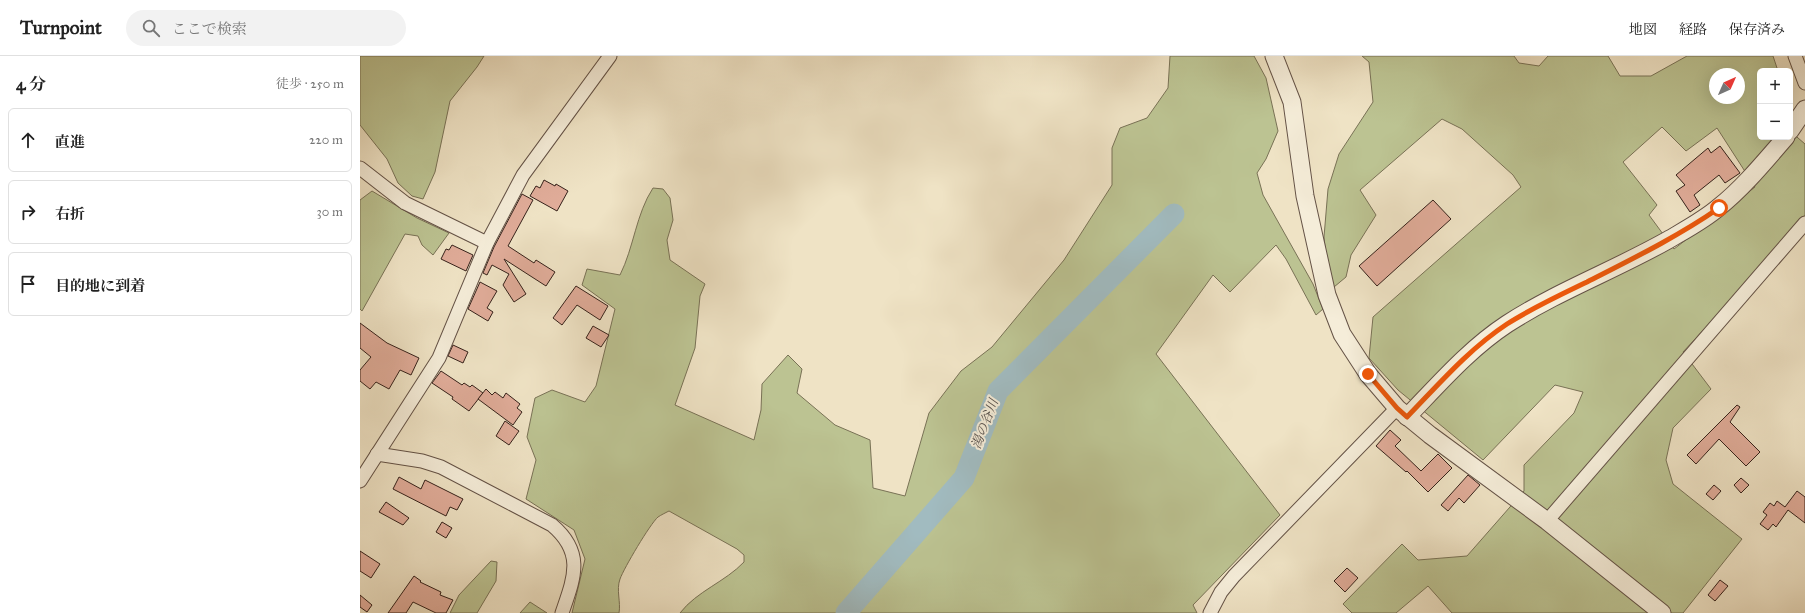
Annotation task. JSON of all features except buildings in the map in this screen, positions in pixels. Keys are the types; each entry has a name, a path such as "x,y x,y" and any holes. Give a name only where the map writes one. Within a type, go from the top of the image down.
{"street":[{"path":"360,481 439,358 487,243 523,175 610,56"},
{"path":"1274,56 1292,102 1305,196 1327,295 1342,334 1368,374 1402,412 1547,521 1662,613"},
{"path":"1795,56 1805,83"},
{"path":"1793,127 1805,109"},
{"path":"1210,613 1220,592 1234,576 1402,412 1477,345 1507,324 1540,304 1650,250 1719,208 1750,178 1783,140"},
{"path":"360,168 405,203 487,243"},
{"path":"1547,521 1805,223"},
{"path":"378,454 422,461 442,468 552,525 559,531 570,544 574,567 574,579 562,613"}],"green space":[{"path":"360,56 484,56 450,101 435,172 423,199 412,196 398,183 387,159 360,125"},
{"path":"1170,56 1254,56 1266,78 1278,131 1266,159 1257,173 1263,195 1313,284 1323,309 1316,315 1286,259 1276,245 1230,292 1213,275 1156,354 1280,515 1193,605 1197,613 680,613 694,599 744,562 744,555 737,549 669,511 654,521 622,573 618,587 619,613 572,613 585,559 574,530 526,499 536,460 527,437 535,398 552,390 585,402 596,386 615,309 582,285 587,269 620,275 629,253 647,198 653,188 663,189 670,198 673,220 667,240 670,260 705,284 700,296 695,348 675,405 754,440 761,410 762,384 788,355 802,369 797,393 835,425 870,440 873,488 905,496 929,413 961,371 992,347 1064,260 1112,185 1112,148 1120,128 1147,118 1168,88"},
{"path":"1362,56 1514,56 1519,63 1539,66 1548,56 1608,56 1620,76 1651,76 1687,56 1773,56 1777,68 1757,68 1757,140 1793,140 1793,134 1805,144 1805,216 1771,257 1683,352 1711,389 1673,428 1666,460 1673,484 1742,539 1683,613 1452,613 1428,586 1396,613 1352,613 1343,604 1402,544 1418,560 1467,556 1524,491 1524,465 1574,413 1583,392 1555,385 1483,460 1398,390 1369,358 1373,317 1521,187 1513,175 1462,129 1442,119 1360,190 1376,215 1351,255 1346,277 1334,287 1327,268 1324,237 1328,189 1339,154 1373,102 1369,62","holes":["1662,127 1686,151 1717,128 1755,187 1674,249 1649,215 1657,205 1623,162"]},
{"path":"372,191 417,218 449,233 433,255 422,245 418,236 405,234 362,311 360,309 360,200"},
{"path":"491,561 497,562 496,581 477,613 450,613 459,595"},
{"path":"530,602 547,613 520,613"}],"waterway":[{"name":"湯の谷川","path":"846,613 964,478 998,391 1174,214"}],"route":[{"path":"1368,374 1397,408 1407,417 1477,345 1507,324 1540,304 1650,250 1719,208"}]}
